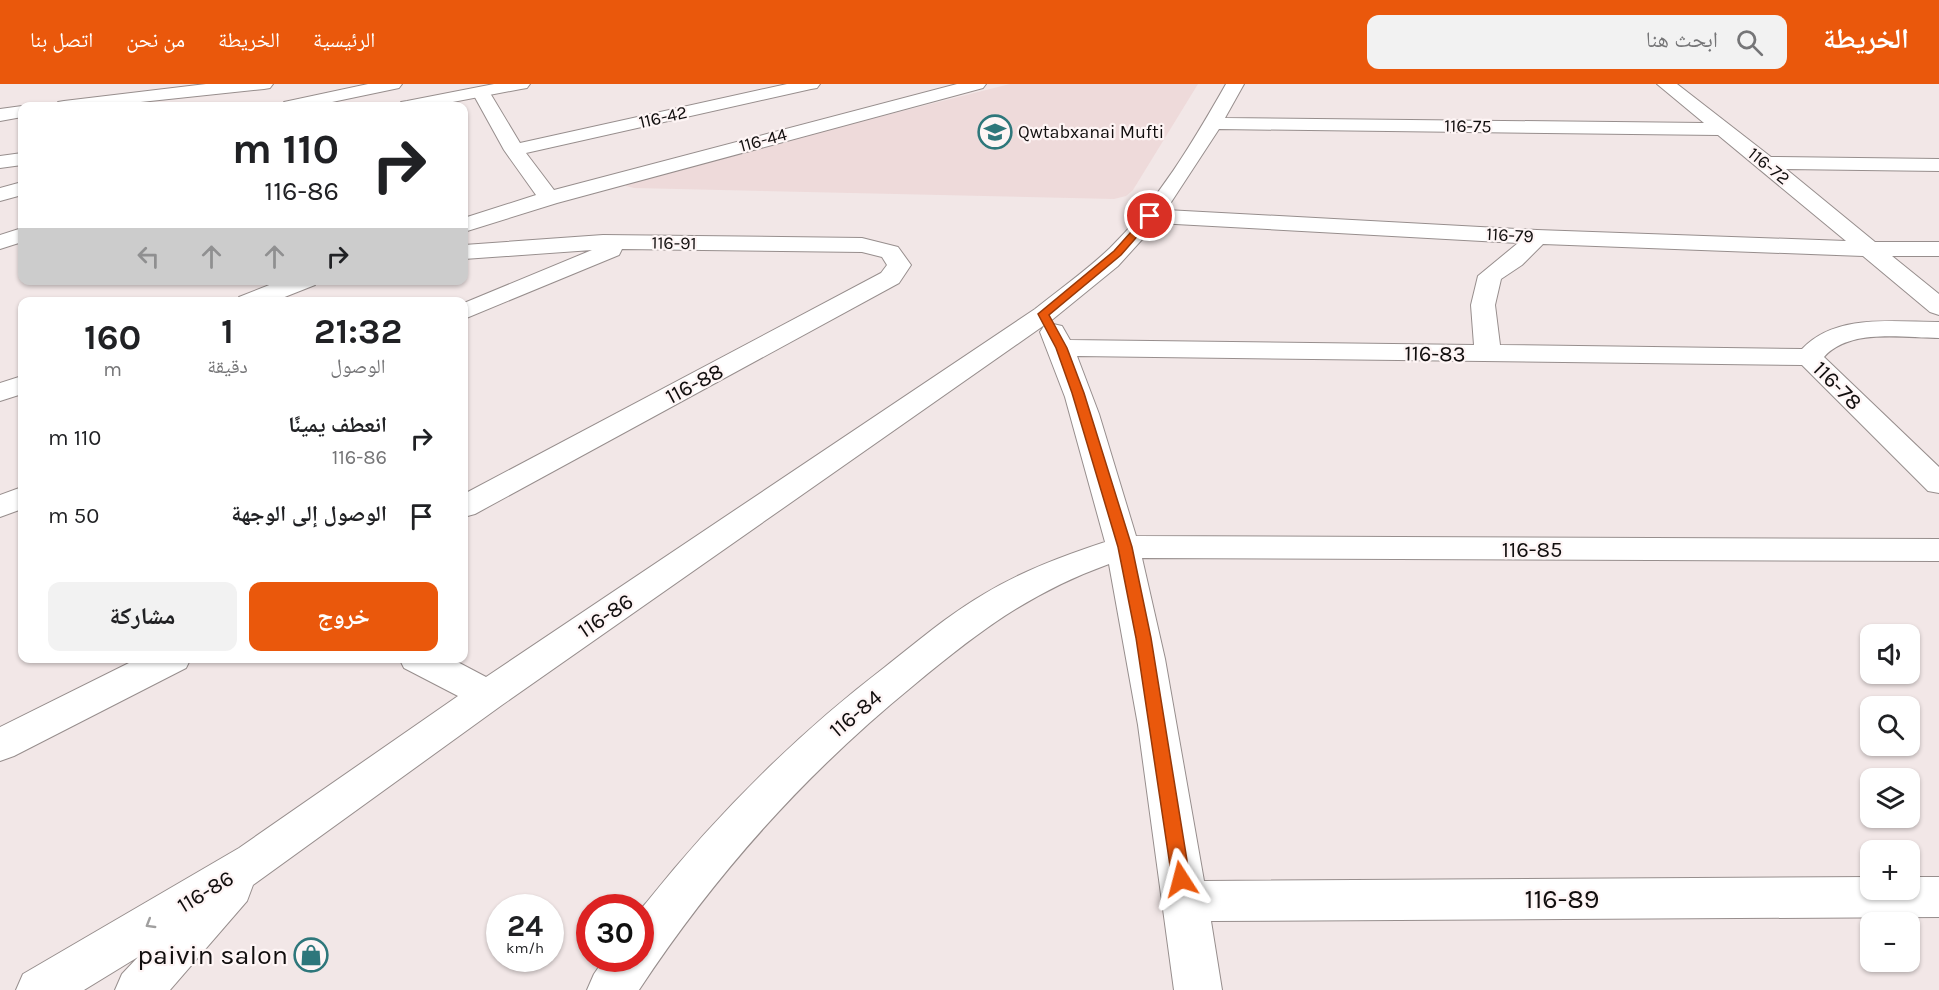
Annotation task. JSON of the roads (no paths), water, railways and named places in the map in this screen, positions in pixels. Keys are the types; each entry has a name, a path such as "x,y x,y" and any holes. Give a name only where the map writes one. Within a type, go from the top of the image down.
{"street":[{"path":"96,102 264,84"},
{"path":"385,84 392,84"},
{"path":"309,102 392,84"},
{"path":"457,102 500,84"},
{"path":"427,102 521,84"},
{"name":"116-42","path":"514,150 811,84"},
{"name":"116-44","path":"468,224 549,198 977,84"},
{"name":"116-86","path":"40,990 255,861 488,695 1044,314 1118,253 1150,216 1213,123 1235,84"},
{"name":"116-72","path":"1666,84 1766,163 1939,307"},
{"path":"481,92 514,150 549,198"},
{"path":"0,115 18,113"},
{"name":"116-75","path":"1213,123 1723,129"},
{"path":"0,162 18,160"},
{"path":"1766,163 1939,165"},
{"path":"0,171 18,166"},
{"path":"0,190 18,187"},
{"path":"0,195 18,188"},
{"path":"0,212 18,208"},
{"name":"116-79","path":"1150,216 1537,237 1871,249 1939,249"},
{"path":"0,242 18,236"},
{"path":"1488,354 1483,305 1490,276 1514,260 1537,237"},
{"path":"468,310 630,242"},
{"name":"116-91","path":"468,252 630,242 862,244 884,249"},
{"name":"116-88","path":"468,505 890,278 899,266 898,259 884,249"},
{"path":"261,297 293,285"},
{"path":"1044,314 1061,348 1078,393 1125,547 1144,638 1198,990"},
{"name":"116-78","path":"1939,330 1859,330 1823,342 1809,357 1939,484"},
{"name":"116-83","path":"1061,348 1809,357"},
{"path":"0,393 18,386"},
{"path":"0,507 18,499"},
{"name":"116-85","path":"1125,547 1939,550"},
{"name":"116-84","path":"654,928 674,900 759,802 842,722 956,630 991,606 1046,577 1125,547"},
{"path":"0,745 163,663"},
{"path":"427,663 488,695"},
{"path":"139,990 255,861"},
{"name":"116-89","path":"1184,901 1939,897"},
{"path":"611,990 623,972"}],"place":[{"name":"Qwtabxanai Mufti","path":"995,132"},
{"name":"paivin salon","path":"311,955"}]}
